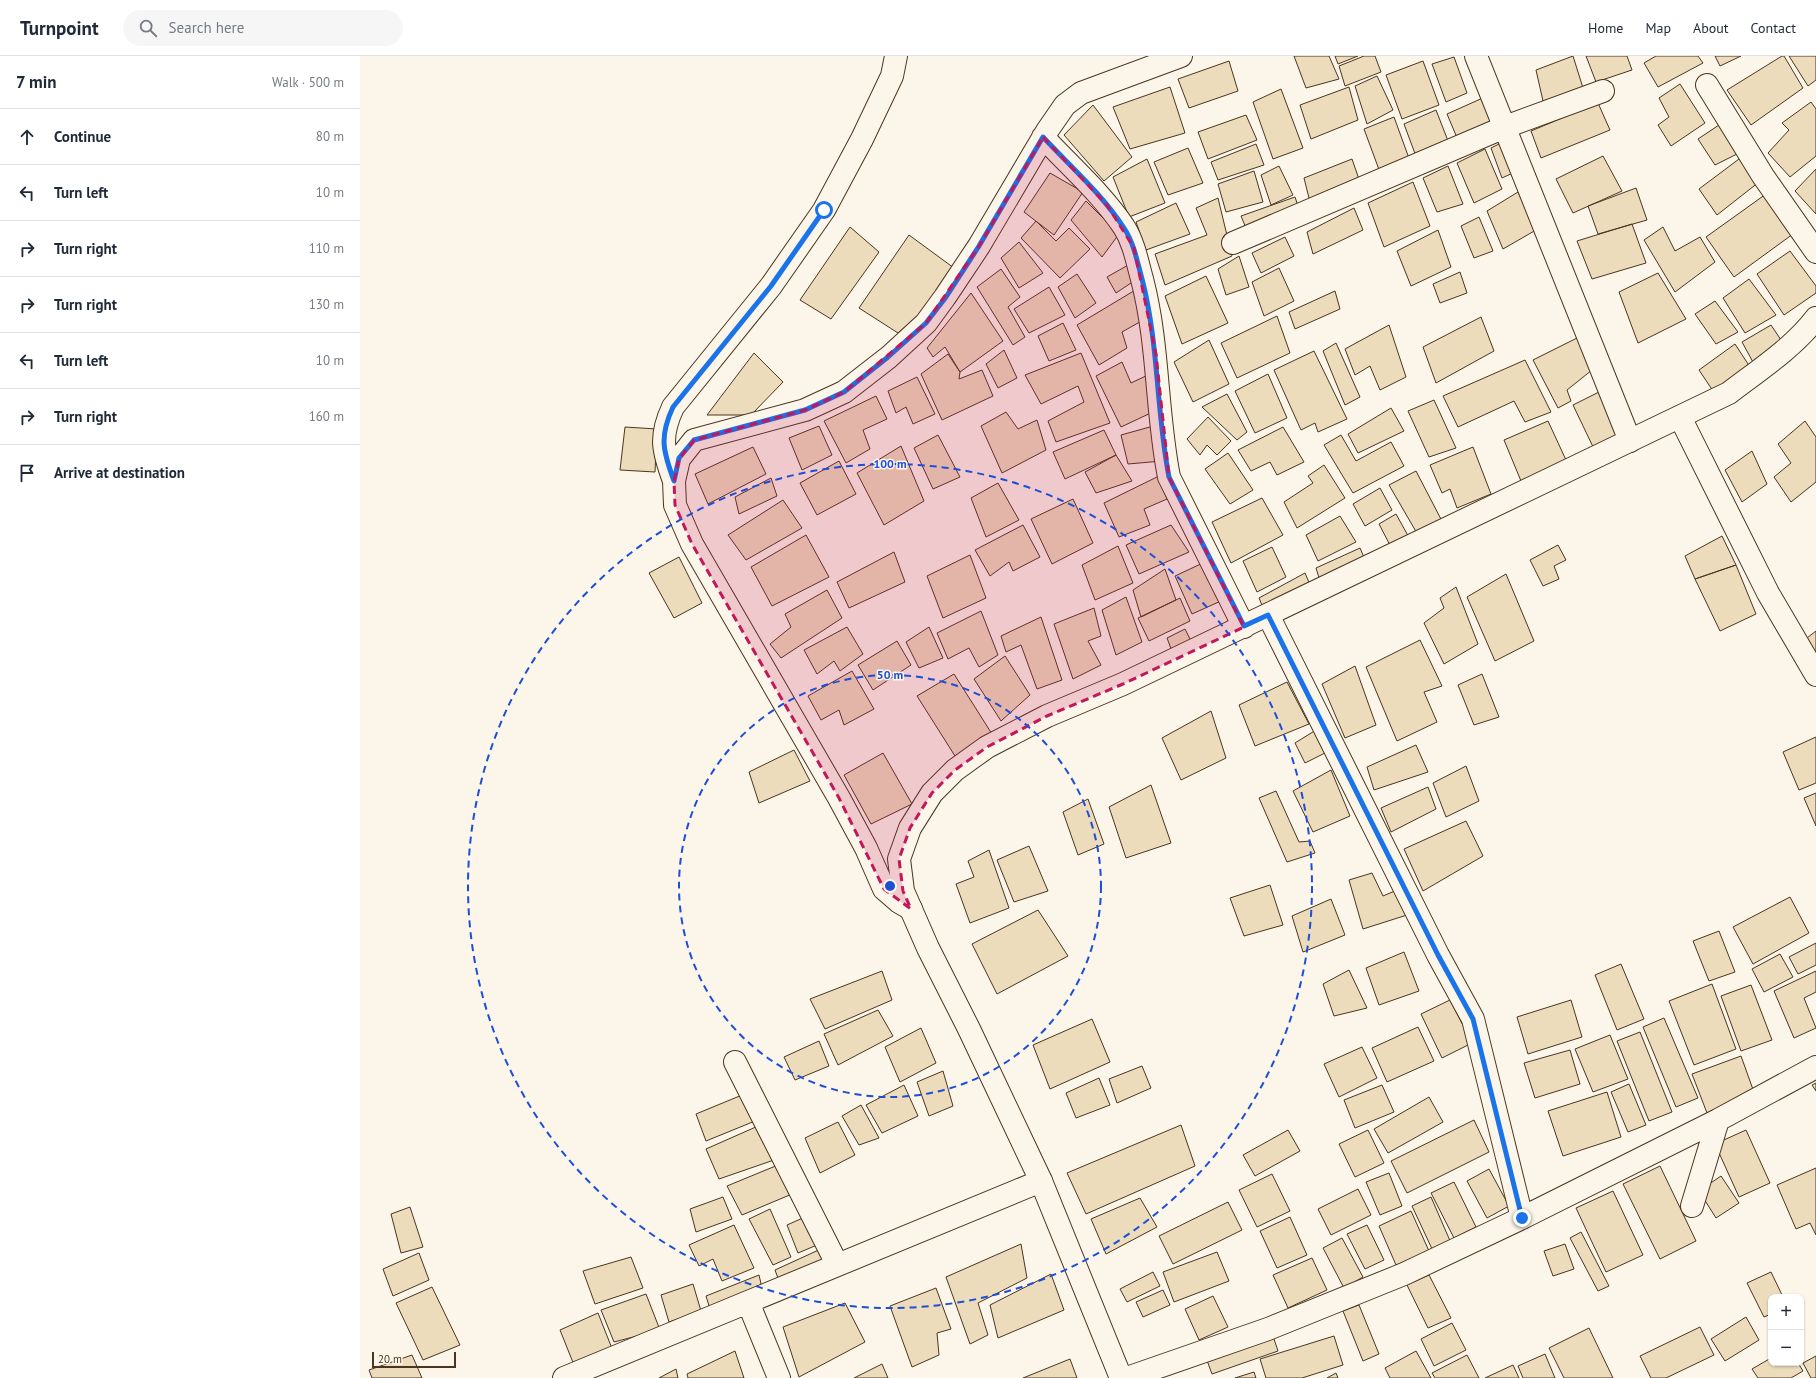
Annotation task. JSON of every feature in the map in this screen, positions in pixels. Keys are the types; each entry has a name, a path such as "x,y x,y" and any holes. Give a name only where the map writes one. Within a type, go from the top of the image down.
{"street":[{"path":"674,481 664,454 663,436 667,419 673,407 771,286 824,210 889,83 896,56"},
{"path":"910,909 896,900 884,889 866,848 839,798 692,544 675,505 674,481 679,458 694,440 805,410 844,392 888,357 926,323 946,297 979,246 1043,137 1065,105 1081,93 1181,56"},
{"path":"1476,56 1630,441"},
{"path":"1707,85 1763,176 1816,252"},
{"path":"1233,243 1505,128 1602,91"},
{"path":"1043,137 1107,205 1124,228 1134,248 1145,290 1156,354 1165,453 1169,477 1244,626"},
{"path":"1121,1378 1041,1181 969,1029 928,948 903,891 900,859 910,828 932,793 955,770 986,747 1047,716 1123,684 1729,393 1772,360 1807,330 1816,318"},
{"path":"1680,417 1768,592 1816,675"},
{"path":"1268,615 1438,955 1473,1019 1522,1218"},
{"path":"735,1062 837,1264"},
{"path":"1127,1378 1268,1328 1397,1277 1522,1218 1718,1120 1816,1067"},
{"path":"1692,1206 1718,1120"},
{"path":"564,1378 1041,1181"},
{"path":"748,1302 779,1378"}],"highlighted area":[{"path":"1043,137 1107,205 1134,248 1156,354 1169,477 1244,627 1123,684 1047,716 987,747 955,770 932,793 910,828 899,859 903,891 911,909 884,889 839,798 692,544 675,505 674,481 679,459 694,440 805,410 844,392 926,323 979,246"}],"building":[{"path":"1294,56 1329,56 1339,79 1306,88"},
{"path":"1335,56 1358,56 1338,64"},
{"path":"1364,56 1375,56 1381,72 1345,86 1339,66"},
{"path":"1573,56 1583,88 1543,101 1536,70"},
{"path":"1586,56 1627,56 1632,70 1596,82"},
{"path":"1656,56 1698,56 1703,63 1658,87 1644,63"},
{"path":"1715,56 1741,56 1720,66"},
{"path":"1784,56 1803,88 1751,125 1727,90"},
{"path":"1789,56 1816,56 1816,80 1808,86"},
{"path":"1454,57 1467,93 1446,102 1432,64"},
{"path":"1229,61 1238,91 1189,108 1178,79"},
{"path":"1423,61 1439,105 1402,119 1386,75"},
{"path":"1377,76 1393,110 1367,124 1355,86"},
{"path":"1680,84 1705,123 1671,146 1658,125 1669,117 1659,98"},
{"path":"1170,87 1185,133 1130,149 1113,107"},
{"path":"1349,87 1358,120 1311,139 1300,105"},
{"path":"1281,89 1303,148 1273,159 1253,102"},
{"path":"1485,97 1497,125 1458,140 1447,114"},
{"path":"1811,102 1816,109 1816,156 1790,177 1768,153 1789,130 1782,123"},
{"path":"1598,103 1610,130 1541,158 1531,131"},
{"path":"1093,105 1132,157 1104,181 1064,135"},
{"path":"1436,110 1450,146 1417,159 1404,124"},
{"path":"1246,115 1257,140 1208,159 1198,132"},
{"path":"1394,117 1410,161 1381,175 1364,129"},
{"path":"1722,123 1739,153 1715,165 1698,139"},
{"path":"1505,141 1517,171 1502,178 1491,148"},
{"path":"1256,144 1264,165 1218,180 1211,162"},
{"path":"1188,148 1203,183 1168,195 1154,162"},
{"path":"1485,149 1502,189 1474,203 1457,163"},
{"path":"1603,156 1622,191 1573,213 1556,179"},
{"path":"1743,156 1759,182 1717,215 1699,189"},
{"path":"1147,159 1165,203 1129,217 1113,177"},
{"path":"1352,159 1361,185 1311,206 1304,178"},
{"path":"1279,166 1293,195 1271,205 1261,175"},
{"path":"1448,166 1463,204 1437,212 1423,178"},
{"path":"1816,169 1816,214 1795,191"},
{"path":"1254,171 1263,202 1226,212 1218,184"},
{"path":"1050,173 1083,192 1054,235 1024,212"},
{"path":"1413,182 1430,226 1384,247 1368,203"},
{"path":"1636,188 1647,220 1598,234 1588,206"},
{"path":"1518,192 1536,230 1503,249 1487,211"},
{"path":"1766,194 1793,234 1734,277 1706,237"},
{"path":"1295,197 1300,212 1248,233 1241,216"},
{"path":"1218,198 1232,256 1165,285 1155,254 1207,235 1196,208"},
{"path":"1086,201 1119,234 1102,257 1071,220"},
{"path":"1176,203 1190,234 1146,250 1136,222"},
{"path":"1354,208 1363,230 1313,254 1307,232"},
{"path":"1479,217 1493,251 1474,258 1461,226"},
{"path":"1036,221 1056,241 1069,228 1090,249 1060,278 1021,238"},
{"path":"1632,224 1646,263 1592,279 1577,241"},
{"path":"850,227 879,252 831,319 800,300"},
{"path":"1663,227 1675,251 1700,237 1715,262 1675,292 1644,240"},
{"path":"1438,230 1451,267 1411,286 1397,251"},
{"path":"909,235 954,268 923,311 898,333 859,308"},
{"path":"1285,237 1294,256 1261,273 1252,253"},
{"path":"1019,242 1043,273 1019,288 1001,258"},
{"path":"1790,251 1816,286 1816,293 1784,315 1757,274"},
{"path":"1239,256 1249,287 1226,295 1218,269"},
{"path":"1130,264 1137,279 1116,293 1107,277"},
{"path":"1279,268 1294,301 1264,316 1252,282"},
{"path":"1001,269 1020,297 1008,307 1025,337 1013,345 977,287"},
{"path":"1460,272 1467,293 1440,303 1433,284"},
{"path":"1658,273 1686,319 1638,343 1619,292"},
{"path":"1077,274 1096,303 1075,318 1058,287"},
{"path":"1206,276 1228,323 1182,344 1165,296"},
{"path":"1749,279 1776,315 1745,333 1723,298"},
{"path":"1049,287 1065,315 1029,333 1014,309"},
{"path":"1137,289 1145,319 1122,332 1127,348 1099,365 1077,325"},
{"path":"1335,291 1340,309 1295,329 1289,312"},
{"path":"971,293 1003,341 960,372 945,347 933,357 927,348"},
{"path":"1715,301 1738,332 1716,344 1695,314"},
{"path":"1277,316 1290,353 1237,378 1221,343"},
{"path":"1481,317 1494,351 1436,383 1423,347"},
{"path":"1063,323 1076,350 1049,361 1038,336"},
{"path":"1389,325 1406,377 1380,390 1370,366 1355,375 1345,349"},
{"path":"1771,325 1783,343 1754,364 1742,342"},
{"path":"1577,338 1592,370 1567,390 1571,401 1558,408 1533,360"},
{"path":"1209,340 1229,384 1193,402 1174,362"},
{"path":"1336,343 1360,397 1345,405 1323,351"},
{"path":"1735,344 1750,367 1713,391 1699,370"},
{"path":"1004,350 1017,378 998,388 986,364"},
{"path":"1314,351 1347,419 1318,432 1315,423 1301,430 1274,370"},
{"path":"754,353 783,382 751,415 707,415"},
{"path":"1081,353 1110,423 1056,442 1048,421 1084,402 1078,386 1041,404 1025,375"},
{"path":"948,354 960,372 959,379 982,370 993,396 942,420 921,374"},
{"path":"1525,360 1551,412 1525,422 1514,401 1458,427 1443,396"},
{"path":"1122,362 1131,383 1150,374 1155,411 1121,427 1096,376"},
{"path":"1268,374 1287,418 1255,433 1235,391"},
{"path":"917,377 935,414 913,424 906,407 896,413 888,391"},
{"path":"1603,390 1623,439 1595,451 1573,405"},
{"path":"1227,394 1247,432 1237,440 1202,407"},
{"path":"876,396 887,419 863,430 870,449 846,463 824,421"},
{"path":"1434,400 1456,448 1429,457 1408,411"},
{"path":"1391,408 1404,431 1358,453 1348,434"},
{"path":"1006,412 1018,429 1037,420 1046,450 1002,473 981,426"},
{"path":"1208,417 1231,441 1217,455 1207,445 1200,455 1187,439"},
{"path":"1548,421 1566,460 1521,481 1504,440"},
{"path":"1805,421 1816,437 1816,482 1791,502 1774,477 1791,463 1778,444"},
{"path":"1157,425 1162,461 1128,464 1121,435"},
{"path":"819,426 832,455 802,470 789,438"},
{"path":"625,427 657,429 655,472 620,470"},
{"path":"1283,427 1304,462 1277,475 1270,462 1251,471 1238,450"},
{"path":"1104,430 1116,455 1065,479 1053,452"},
{"path":"938,435 960,477 933,489 914,448"},
{"path":"1341,435 1356,461 1391,442 1404,466 1353,493 1324,445"},
{"path":"901,446 924,501 884,525 857,473"},
{"path":"753,447 766,474 708,504 695,474"},
{"path":"1473,447 1491,494 1457,508 1450,489 1442,493 1430,465"},
{"path":"1752,451 1767,484 1742,502 1725,470"},
{"path":"1228,453 1253,490 1230,504 1205,469"},
{"path":"1116,455 1132,481 1096,493 1085,472"},
{"path":"839,461 856,494 817,515 800,483"},
{"path":"1324,465 1345,498 1297,528 1284,502 1313,483 1308,476"},
{"path":"1416,471 1443,523 1418,535 1389,485"},
{"path":"1159,476 1167,499 1144,509 1150,525 1119,537 1104,503"},
{"path":"771,478 777,496 739,514 735,497"},
{"path":"998,483 1019,520 986,537 971,498"},
{"path":"1380,488 1392,510 1365,526 1353,504"},
{"path":"1262,498 1283,535 1231,563 1212,522"},
{"path":"1073,499 1093,543 1052,564 1031,519"},
{"path":"783,500 802,528 746,560 728,535"},
{"path":"1396,514 1411,541 1392,549 1379,524"},
{"path":"1340,516 1356,542 1318,561 1306,535"},
{"path":"1023,525 1040,557 1013,571 1009,562 990,576 975,550"},
{"path":"1171,525 1189,552 1139,574 1126,545"},
{"path":"806,535 829,577 772,606 751,567"},
{"path":"1722,536 1736,565 1695,579 1685,556"},
{"path":"1558,545 1566,560 1554,566 1559,579 1543,586 1530,560"},
{"path":"1118,546 1133,583 1095,600 1082,565"},
{"path":"1272,547 1286,577 1257,592 1243,561"},
{"path":"1360,548 1366,562 1320,581 1316,568"},
{"path":"894,552 905,582 849,608 837,582"},
{"path":"970,555 986,598 943,618 927,576"},
{"path":"679,557 702,603 674,618 649,573"},
{"path":"1205,562 1223,600 1192,614 1175,576"},
{"path":"1736,565 1756,614 1720,631 1695,579"},
{"path":"1165,569 1176,600 1141,617 1133,590"},
{"path":"1305,573 1311,587 1264,610 1259,598"},
{"path":"1506,574 1534,641 1495,661 1467,597"},
{"path":"1456,587 1478,644 1444,664 1424,623 1444,608 1440,598"},
{"path":"827,590 842,618 781,658 770,644 791,627 785,614"},
{"path":"1126,597 1142,642 1116,655 1102,610"},
{"path":"1180,598 1190,621 1149,641 1138,618"},
{"path":"1094,608 1101,636 1088,641 1101,665 1073,679 1054,624"},
{"path":"981,611 998,655 979,667 969,648 948,659 937,633"},
{"path":"1041,617 1062,680 1037,689 1021,645 1006,652 1001,636"},
{"path":"847,627 863,654 840,671 834,661 817,674 804,650"},
{"path":"929,627 943,658 919,668 906,642"},
{"path":"1185,629 1193,645 1173,654 1167,638"},
{"path":"1816,631 1816,657 1803,641"},
{"path":"1420,640 1442,686 1424,692 1437,722 1397,741 1366,667"},
{"path":"897,641 911,665 873,690 858,665"},
{"path":"1005,656 1030,695 1001,721 974,679"},
{"path":"1355,666 1376,725 1345,738 1322,684"},
{"path":"852,671 874,709 844,725 839,710 821,720 808,696"},
{"path":"954,674 992,734 955,756 917,696"},
{"path":"1482,674 1499,717 1474,725 1458,685"},
{"path":"1287,682 1309,724 1255,746 1239,705"},
{"path":"1211,711 1226,758 1181,780 1162,738"},
{"path":"1316,730 1325,753 1305,763 1295,743"},
{"path":"1816,737 1816,783 1799,790 1783,752"},
{"path":"1416,745 1428,772 1374,790 1367,767"},
{"path":"794,750 810,781 759,803 749,772"},
{"path":"883,753 912,804 871,824 844,775"},
{"path":"1466,766 1479,801 1446,817 1433,783"},
{"path":"1331,770 1350,816 1313,832 1293,791"},
{"path":"1151,785 1171,843 1126,858 1109,807"},
{"path":"1428,787 1436,809 1391,832 1381,808"},
{"path":"1276,791 1299,842 1310,841 1315,853 1287,862 1259,798"},
{"path":"1816,793 1816,826 1804,798"},
{"path":"1088,799 1104,844 1078,855 1063,812"},
{"path":"1466,821 1483,856 1423,891 1404,849"},
{"path":"1029,846 1048,891 1014,902 997,860"},
{"path":"989,850 1009,908 970,923 956,884 974,877 968,861"},
{"path":"1372,873 1383,896 1397,890 1407,915 1363,929 1349,880"},
{"path":"1270,885 1283,925 1244,936 1230,898"},
{"path":"1790,897 1809,933 1753,964 1733,927"},
{"path":"1331,899 1345,935 1303,952 1292,916"},
{"path":"1038,910 1068,956 997,994 972,944"},
{"path":"1719,931 1735,972 1709,981 1693,941"},
{"path":"1816,943 1816,965 1798,974 1789,957"},
{"path":"1404,952 1419,991 1379,1005 1366,968"},
{"path":"1780,954 1793,977 1764,992 1752,969"},
{"path":"1621,964 1644,1019 1617,1030 1595,975"},
{"path":"1349,970 1367,1008 1334,1016 1323,984"},
{"path":"882,971 892,1000 825,1029 810,999"},
{"path":"1816,971 1816,992 1804,998 1816,1028 1794,1038 1774,991"},
{"path":"1712,984 1736,1049 1694,1065 1669,1001"},
{"path":"1751,985 1772,1040 1741,1051 1721,996"},
{"path":"1450,1000 1472,1043 1442,1058 1421,1014"},
{"path":"1571,1000 1582,1037 1528,1054 1517,1017"},
{"path":"878,1010 893,1036 838,1065 824,1034"},
{"path":"1664,1018 1698,1098 1676,1107 1643,1027"},
{"path":"1092,1019 1110,1062 1050,1089 1033,1045"},
{"path":"1418,1027 1434,1061 1387,1082 1372,1048"},
{"path":"921,1028 936,1063 900,1082 885,1047"},
{"path":"1640,1032 1672,1112 1649,1121 1617,1041"},
{"path":"1610,1035 1628,1079 1593,1092 1575,1049"},
{"path":"819,1041 829,1066 795,1080 784,1057"},
{"path":"1362,1047 1377,1078 1339,1097 1324,1064"},
{"path":"1570,1050 1580,1084 1535,1098 1524,1063"},
{"path":"1741,1056 1755,1095 1707,1113 1692,1074"},
{"path":"1142,1066 1151,1088 1117,1103 1109,1079"},
{"path":"943,1071 953,1106 929,1116 917,1082"},
{"path":"1099,1078 1110,1105 1076,1118 1066,1093"},
{"path":"1816,1083 1816,1091 1812,1085"},
{"path":"1629,1084 1646,1125 1628,1132 1611,1092"},
{"path":"904,1085 918,1116 882,1133 866,1105"},
{"path":"1382,1085 1394,1112 1355,1128 1344,1100"},
{"path":"1607,1092 1621,1137 1563,1156 1548,1111"},
{"path":"742,1095 755,1121 706,1141 696,1114"},
{"path":"1429,1097 1443,1122 1388,1153 1374,1129"},
{"path":"861,1105 879,1138 859,1145 842,1116"},
{"path":"1474,1120 1489,1152 1407,1193 1391,1161"},
{"path":"838,1122 855,1155 820,1173 805,1138"},
{"path":"1181,1125 1195,1166 1086,1214 1067,1173"},
{"path":"758,1126 774,1160 719,1179 706,1149"},
{"path":"1288,1130 1300,1151 1255,1176 1243,1155"},
{"path":"1368,1130 1384,1163 1355,1177 1339,1144"},
{"path":"1746,1130 1770,1183 1739,1197 1715,1144"},
{"path":"778,1165 792,1194 742,1215 727,1186"},
{"path":"1660,1166 1696,1241 1660,1259 1623,1184"},
{"path":"1816,1168 1816,1235 1810,1223 1796,1229 1777,1185"},
{"path":"1489,1169 1509,1206 1487,1218 1467,1181"},
{"path":"1389,1173 1402,1206 1380,1215 1366,1182"},
{"path":"1272,1174 1290,1211 1257,1227 1239,1190"},
{"path":"1721,1176 1739,1203 1716,1218 1699,1191"},
{"path":"1454,1182 1476,1227 1454,1238 1431,1193"},
{"path":"1358,1189 1371,1215 1331,1235 1318,1209"},
{"path":"1613,1191 1643,1255 1606,1272 1576,1208"},
{"path":"723,1197 732,1219 696,1232 690,1209"},
{"path":"1431,1197 1451,1243 1433,1251 1412,1206"},
{"path":"1140,1198 1157,1227 1106,1254 1091,1219"},
{"path":"1228,1202 1242,1230 1173,1264 1159,1236"},
{"path":"410,1207 423,1247 401,1253 391,1214"},
{"path":"770,1209 791,1257 773,1265 749,1219"},
{"path":"1411,1211 1429,1251 1396,1265 1379,1226"},
{"path":"805,1217 817,1245 798,1253 787,1225"},
{"path":"1290,1217 1307,1255 1277,1268 1260,1231"},
{"path":"734,1225 754,1268 722,1281 713,1259 699,1266 689,1245"},
{"path":"1367,1225 1384,1260 1365,1269 1347,1234"},
{"path":"1581,1232 1609,1286 1598,1291 1570,1238"},
{"path":"1342,1238 1363,1277 1344,1288 1323,1248"},
{"path":"1021,1244 1027,1278 978,1303 988,1335 970,1344 946,1277"},
{"path":"1565,1244 1574,1269 1553,1276 1544,1251"},
{"path":"823,1248 828,1262 779,1281 775,1270"},
{"path":"1217,1252 1229,1281 1174,1302 1163,1272"},
{"path":"419,1253 429,1280 393,1296 383,1269"},
{"path":"631,1257 643,1288 595,1304 583,1271"},
{"path":"1312,1258 1327,1290 1288,1308 1273,1275"},
{"path":"1153,1272 1160,1286 1127,1302 1120,1289"},
{"path":"1771,1272 1782,1294 1768,1294 1768,1315 1764,1317 1747,1283"},
{"path":"1051,1274 1064,1310 998,1338 990,1305"},
{"path":"759,1275 762,1288 710,1309 706,1296"},
{"path":"1429,1275 1451,1318 1428,1328 1407,1285"},
{"path":"693,1284 701,1311 669,1322 661,1295"},
{"path":"432,1287 460,1345 423,1360 396,1303"},
{"path":"936,1288 951,1329 937,1333 939,1355 912,1367 890,1306"},
{"path":"1163,1290 1170,1305 1143,1317 1136,1302"},
{"path":"646,1294 660,1330 614,1342 601,1310"},
{"path":"1213,1296 1228,1327 1199,1340 1185,1309"},
{"path":"845,1303 865,1342 799,1377 783,1327"},
{"path":"1359,1305 1379,1354 1363,1361 1343,1311"},
{"path":"598,1313 613,1351 574,1365 560,1330"},
{"path":"1746,1317 1759,1340 1725,1361 1711,1339"},
{"path":"1452,1323 1466,1350 1434,1366 1421,1339"},
{"path":"1700,1327 1714,1355 1666,1378 1651,1378 1640,1356"},
{"path":"1589,1328 1613,1378 1564,1378 1549,1348"},
{"path":"1272,1333 1278,1351 1212,1374 1205,1355"},
{"path":"1334,1336 1343,1365 1302,1378 1266,1378 1260,1359"},
{"path":"735,1351 744,1378 688,1378 687,1374"},
{"path":"1416,1351 1431,1378 1390,1378 1385,1368"},
{"path":"1545,1354 1555,1378 1523,1378 1518,1366"},
{"path":"412,1355 422,1378 372,1378 369,1370"},
{"path":"1467,1355 1479,1378 1435,1378 1432,1373"},
{"path":"1816,1356 1816,1378 1811,1378 1804,1362"},
{"path":"1070,1359 1077,1378 1023,1378"},
{"path":"1768,1360 1768,1366 1800,1366 1803,1371 1791,1378 1758,1378 1752,1369"},
{"path":"882,1364 888,1378 854,1378"},
{"path":"1513,1365 1519,1378 1485,1378"},
{"path":"676,1369 678,1378 659,1378"},
{"path":"1254,1372 1256,1378 1235,1378"},
{"path":"1336,1373 1338,1378 1327,1378"}],"route":[{"path":"824,210 771,286 673,407 667,419 663,436 664,454 674,481 679,458 694,440 805,410 844,392 888,357 926,323 946,297 979,246 1043,137 1107,205 1124,228 1134,248 1145,290 1156,354 1165,453 1169,477 1244,626 1268,615 1438,955 1473,1019 1522,1218"}]}
